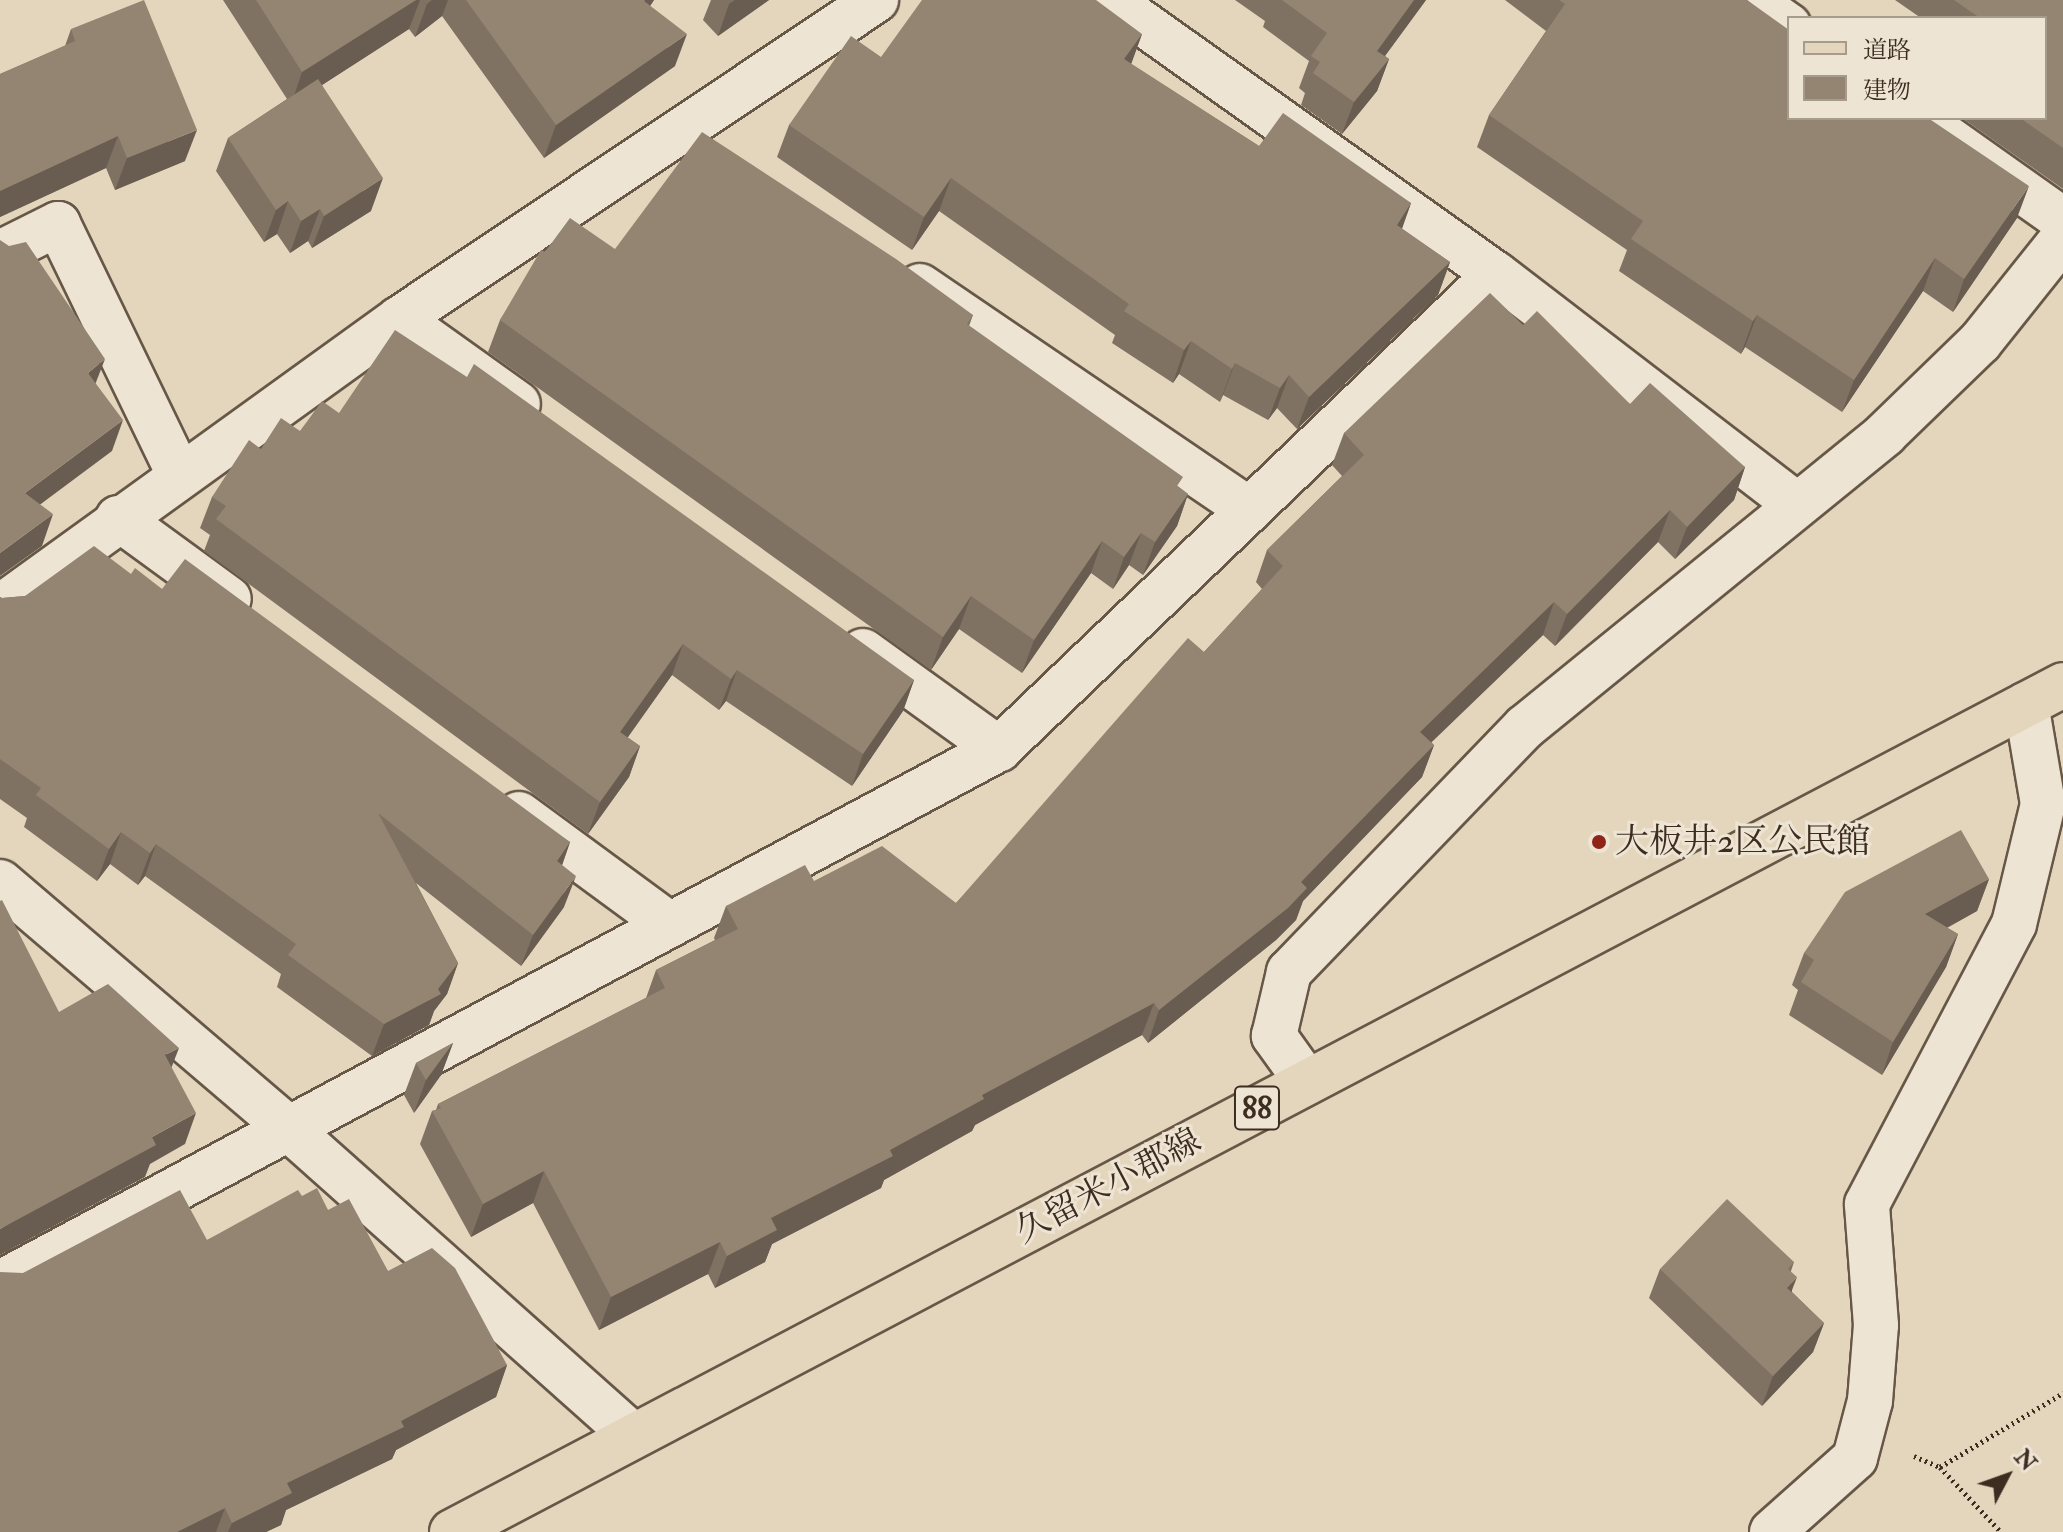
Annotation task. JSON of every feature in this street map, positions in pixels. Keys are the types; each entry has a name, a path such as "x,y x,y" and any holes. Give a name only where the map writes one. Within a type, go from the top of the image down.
{"main road":[{"name":"久留米小郡線","path":"452,1532 2044,694"}],"street":[{"path":"0,607 118,518 399,319 876,0"},
{"path":"1110,0 1496,274 1797,505"},
{"path":"1752,0 1787,25"},
{"path":"1922,120 2063,220"},
{"path":"687,126 727,153"},
{"path":"0,253 58,224 179,474"},
{"path":"1307,1082 1274,1036 1289,972 1525,727 1885,434 1980,342 2063,238"},
{"path":"883,260 1249,510"},
{"path":"0,1283 999,749 1496,274"},
{"path":"399,319 553,429"},
{"path":"118,518 259,622"},
{"path":"833,630 999,749"},
{"path":"1772,1532 1855,1458 1862,1433 1876,1325 1867,1204 2014,924 2043,804 2044,694"},
{"path":"490,792 670,925"},
{"path":"0,882 289,1129 633,1436"}],"path":[{"path":"1940,1467 2063,1393"},
{"path":"1862,1433 1940,1467 2001,1532"}],"building":[{"path":"144,0 197,130 127,158 118,136 0,191 0,74 75,41 71,29"},
{"path":"256,0 416,0 302,72"},
{"path":"466,0 645,0 687,34 556,125"},
{"path":"922,0 1096,0 1142,34 1124,59 1259,146 1283,113 1411,203 1397,225 1450,262 1309,397 1289,375 1280,388 1235,363 1232,369 1191,341 1184,350 1124,311 1129,304 951,178 924,217 789,125 851,36 881,57"},
{"path":"1282,0 1414,0 1377,51 1389,59 1354,102 1313,73 1320,62 1311,56 1327,33"},
{"path":"1559,0 1747,0 1787,29 1787,120 1931,120 2029,186 1964,279 1935,258 1854,380 1757,315 1753,321 1631,239 1643,221 1489,115 1565,4"},
{"path":"1954,0 2063,0 2063,148 2023,120 2047,120 2047,16 1977,16"},
{"path":"318,79 383,178 324,216 320,209 301,221 288,201 276,210 228,138"},
{"path":"702,132 896,259 973,315 967,324 1183,477 1177,486 1188,494 1155,542 1141,533 1124,557 1102,541 1034,640 971,596 943,637 500,320 541,250 545,252 570,218 615,249"},
{"path":"0,240 9,246 26,242 105,359 88,373 123,420 25,493 53,514 0,553"},
{"path":"1490,293 1523,325 1537,311 1630,404 1650,383 1745,467 1687,527 1670,510 1567,614 1554,602 1420,732 1434,745 1301,882 1307,888 1288,908 1159,1010 1154,1003 982,1095 984,1099 890,1150 893,1156 771,1218 777,1230 727,1256 720,1242 611,1297 544,1171 483,1204 432,1111 441,1108 438,1104 665,988 656,970 738,929 726,906 805,865 814,881 882,846 956,903 1188,638 1204,652 1283,566 1267,550 1364,455 1344,433"},
{"path":"395,330 467,377 474,364 914,680 863,754 737,670 731,679 683,644 620,732 640,746 600,802 216,519 226,506 212,497 249,440 261,449 281,418 300,431 322,401 339,413"},
{"path":"94,546 131,574 135,568 162,589 185,559 570,842 557,861 576,876 533,935 378,813 458,963 438,989 441,994 384,1024 288,955 296,944 156,844 150,853 121,832 109,849 36,795 41,788 0,759 0,597 25,596"},
{"path":"1961,830 1989,879 1925,914 1958,934 1893,1042 1801,982 1814,960 1804,953 1845,892"},
{"path":"0,901 59,1012 108,984 179,1048 165,1055 196,1113 152,1137 156,1145 0,1229"},
{"path":"453,1043 426,1080 416,1063"},
{"path":"317,1188 328,1210 349,1199 388,1271 432,1248 455,1268 507,1365 401,1421 404,1427 287,1483 292,1493 232,1523 225,1508 177,1532 0,1532 0,1272 23,1273 180,1190 207,1240 298,1190 302,1196"},
{"path":"1727,1199 1794,1262 1788,1269 1797,1277 1787,1288 1824,1323 1773,1376 1660,1269"}],"place":[{"name":"大板井2区公民館","path":"1599,842"}]}
